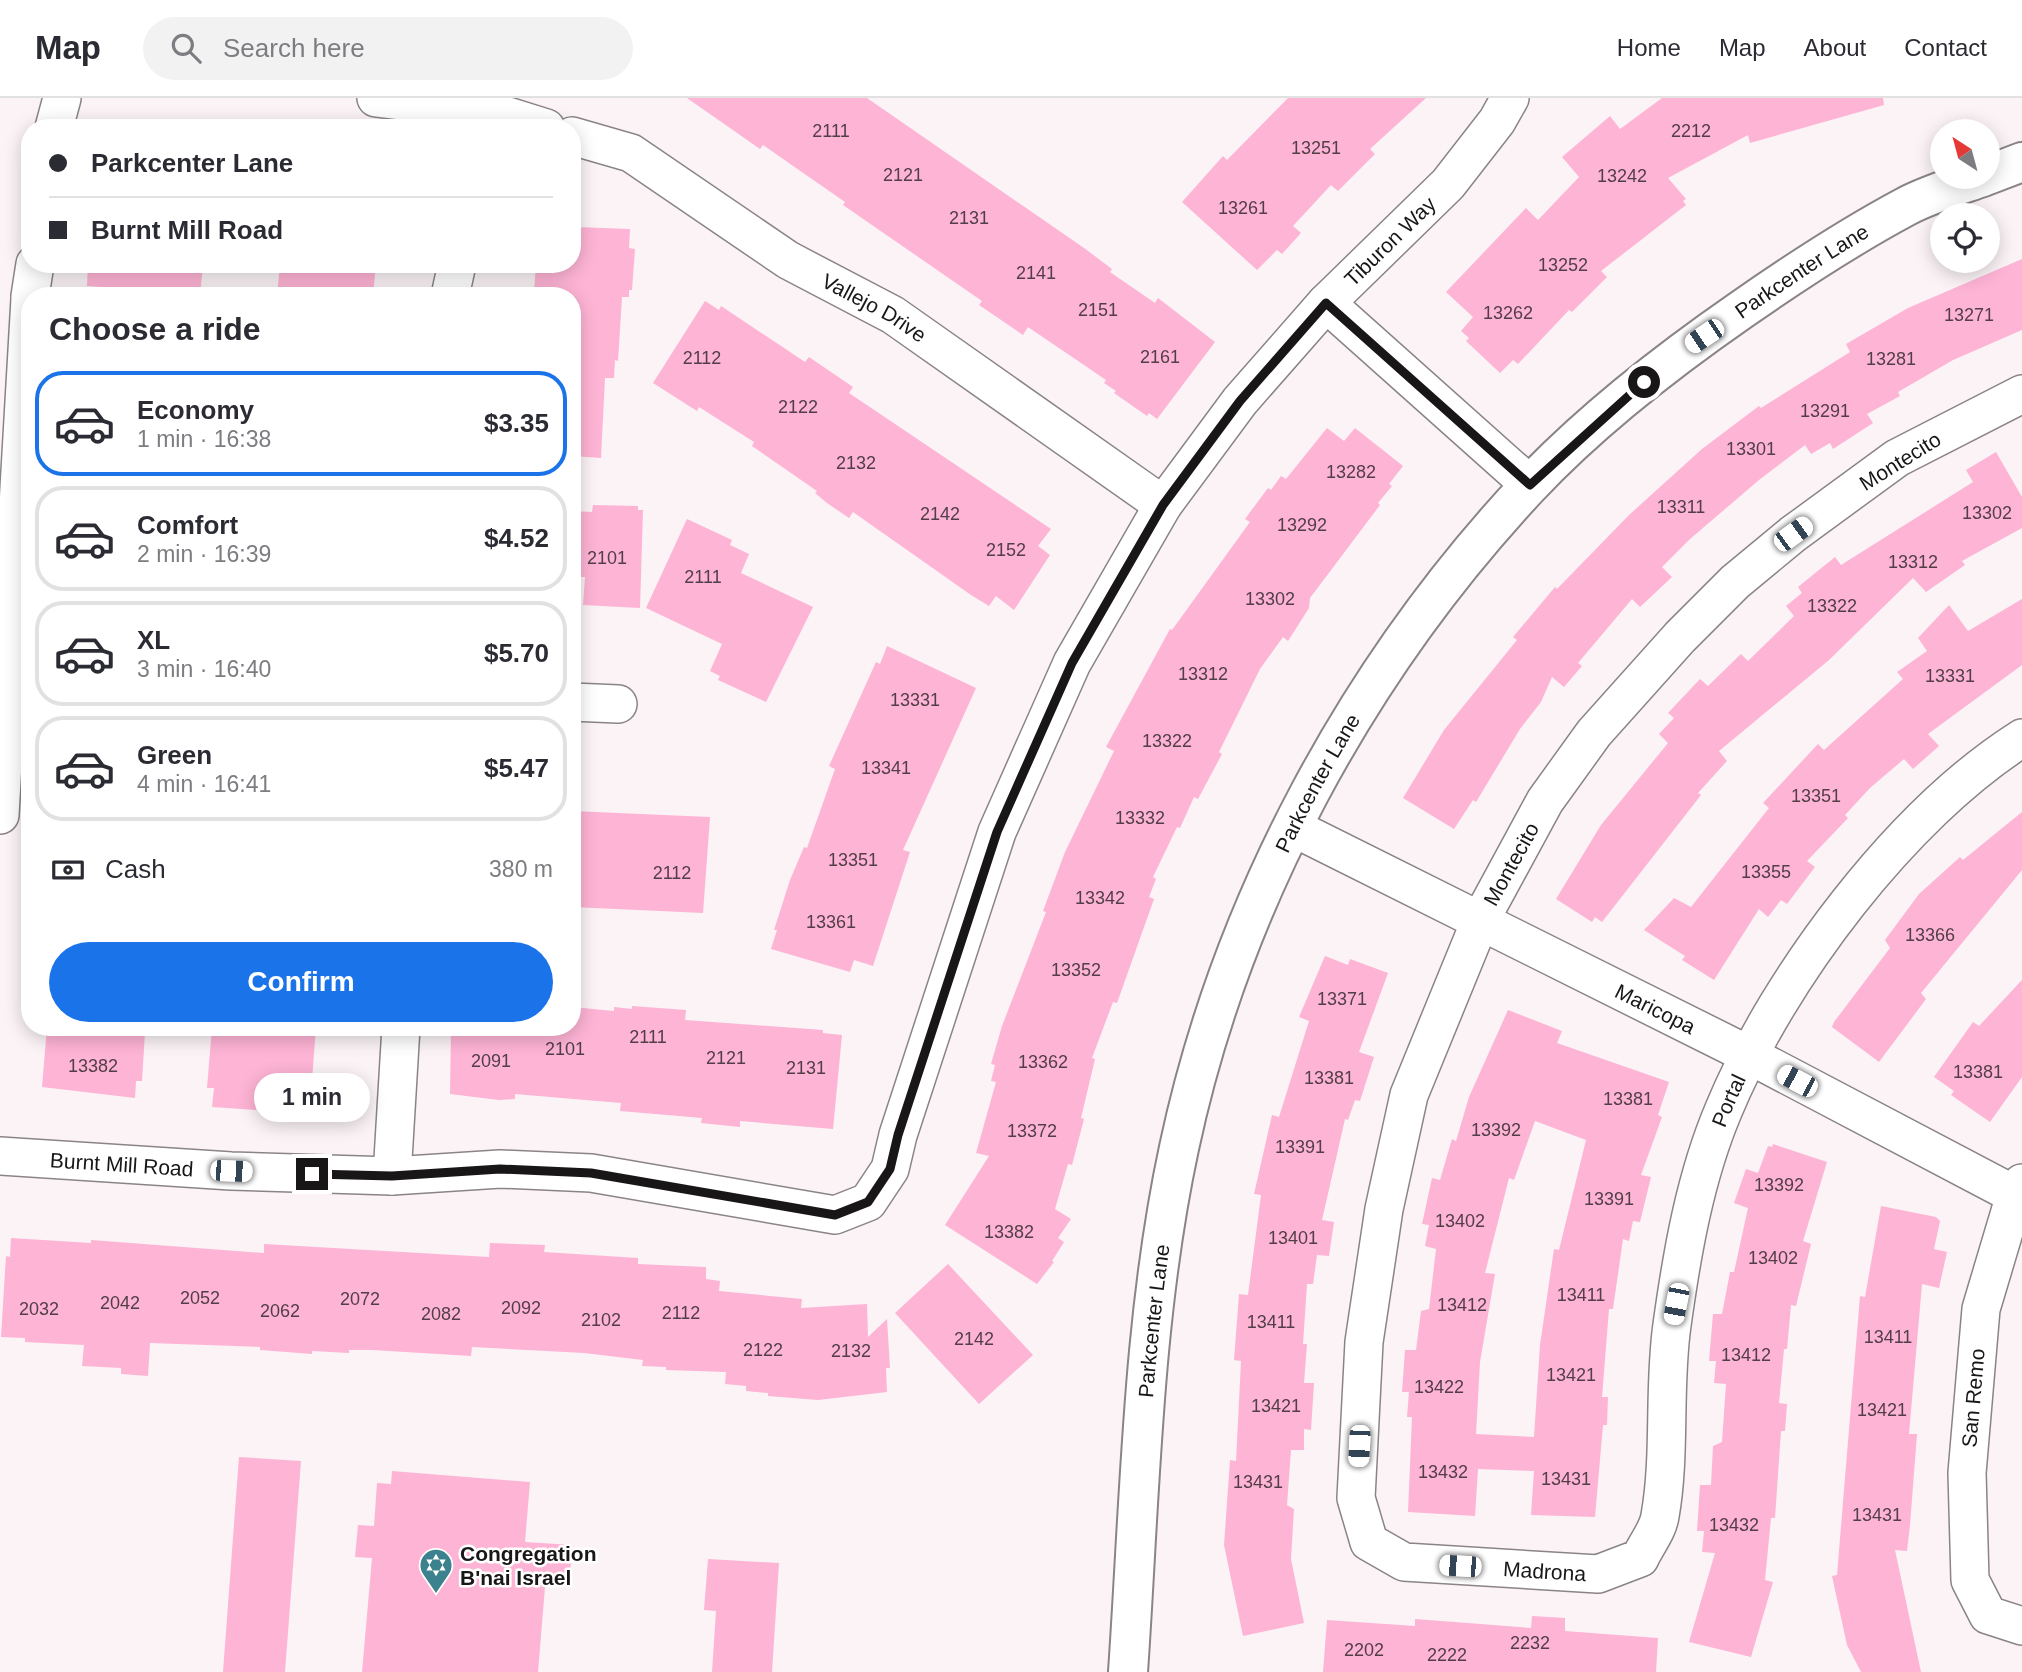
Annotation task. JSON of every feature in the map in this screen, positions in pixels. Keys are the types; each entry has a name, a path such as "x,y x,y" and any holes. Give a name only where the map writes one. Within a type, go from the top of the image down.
{"street":[{"path":"56,119 62,98"},
{"path":"376,98 490,119"},
{"name":"Tiburon Way","path":"868,1202 890,1169 898,1135 997,832 1072,663 1163,505 1240,401 1326,303 1448,184 1497,121 1510,98"},
{"name":"Vallejo Drive","path":"581,139 631,153 788,260 894,315 1163,505"},
{"path":"2000,170 2022,162"},
{"name":"Parkcenter Lane","path":"1128,1672 1147,1380 1160,1265 1178,1150 1204,1046 1236,959 1265,885 1329,757 1409,631 1458,568 1530,485 1605,414 1682,351 1788,277 1909,205 1951,189"},
{"path":"1326,303 1530,485"},
{"name":"Montecito","path":"1369,1542 1356,1498 1364,1342 1384,1209 1409,1095 1480,919 1545,801 1594,733 1679,637 1735,582 1793,534 1897,458 2022,394"},
{"path":"0,815 21,452"},
{"path":"581,702 618,704"},
{"name":"Portal","path":"1640,1558 1660,1518 1671,1327 1697,1188 1723,1110 1749,1055 1825,932 1871,875 1925,818 2000,752 2022,738"},
{"name":"Maricopa","path":"1294,828 2019,1189"},
{"path":"392,1176 400,1036"},
{"name":"Burnt Mill Road","path":"0,1156 231,1171 392,1176 500,1169 591,1173 835,1215 868,1202"},
{"name":"San Remo","path":"2005,1621 1970,1580 1967,1473 1981,1309 2019,1189"},
{"name":"Madrona","path":"1369,1542 1404,1562 1598,1574 1640,1558"}],"building":[{"path":"687,98 867,98 1084,248 1112,269 1110,272 1155,303 1158,298 1215,342 1157,419 1149,413 1147,416 1114,393 1116,391 1104,383 1106,380 1028,327 1023,335 979,305 982,301 843,205 845,202 763,145 760,149"},
{"path":"1288,98 1426,98 1370,149 1375,154 1338,191 1331,185 1293,226 1301,233 1282,254 1277,250 1257,270 1182,202 1223,156 1227,160"},
{"path":"1662,98 1883,98 1884,105 1750,143 1748,135 1668,178 1686,199 1683,201 1686,205 1601,271 1607,277 1572,312 1569,310 1518,364 1513,360 1500,373 1466,341 1469,338 1461,331 1473,317 1446,292 1526,208 1538,220 1579,177 1562,157 1610,116 1620,129"},
{"path":"581,227 630,229 629,248 635,249 632,290 629,290 629,297 622,297 618,361 615,360 614,378 605,378 601,458 581,457 581,287 534,287 535,273 581,273"},
{"path":"2022,259 2022,330 1953,360 1898,392 1900,396 1867,414 1873,423 1833,449 1830,443 1811,454 1805,445 1690,539 1662,567 1672,577 1640,607 1632,599 1578,663 1582,666 1564,687 1552,677 1541,702 1520,729 1476,802 1473,800 1454,829 1403,798 1444,730 1517,640 1513,637 1555,587 1557,589 1629,515 1702,449 1759,406 1761,408 1850,352 1846,344 1908,308 1989,273 2000,273 2000,268"},
{"path":"88,273 202,273 201,287 87,286"},
{"path":"279,273 375,273 374,287 278,287"},
{"path":"705,301 719,310 721,306 805,362 809,357 853,387 849,393 1051,529 1038,546 1050,555 1014,610 996,596 989,606 971,595 853,512 849,518 827,503 815,493 817,491 752,446 754,442 699,407 697,411 653,383"},
{"path":"1327,428 1344,441 1355,428 1403,466 1389,484 1392,486 1378,503 1380,505 1310,598 1309,608 1288,641 1283,637 1260,669 1219,752 1222,754 1198,799 1194,797 1180,828 1177,827 1153,877 1156,879 1149,897 1154,899 1117,1003 1113,1002 1092,1058 1095,1059 1081,1118 1084,1119 1072,1165 1068,1164 1055,1209 1071,1219 1058,1238 1064,1242 1052,1261 1054,1262 1037,1284 945,1225 989,1156 976,1153 996,1082 991,1081 995,1065 991,1064 1002,1026 1046,912 1043,911 1065,852 1114,751 1106,747 1170,629 1172,630 1250,522 1245,519 1268,488 1271,490 1281,476 1286,479"},
{"path":"1996,452 2022,497 2022,528 1962,561 1965,565 1926,592 1913,578 1829,660 1719,751 1727,761 1698,793 1701,795 1602,922 1595,917 1592,922 1556,899 1601,825 1668,743 1659,734 1674,718 1668,713 1700,679 1708,686 1741,654 1748,661 1794,616 1786,606 1802,593 1798,587 1835,557 1841,565 1973,482 1966,470"},
{"path":"593,505 638,506 638,510 643,510 640,608 583,605 585,577 581,577 581,511 592,512"},
{"path":"687,519 732,540 730,545 749,554 741,573 813,607 766,702 718,680 720,676 710,671 722,644 646,608"},
{"path":"2022,599 2022,665 1928,734 1939,746 1913,769 1904,759 1870,788 1845,815 1848,818 1807,861 1815,867 1787,904 1781,900 1768,917 1759,909 1714,980 1682,960 1685,956 1644,930 1674,898 1691,907 1769,808 1763,803 1818,744 1824,750 1903,679 1897,672 1927,651 1918,638 1949,605 1968,631"},
{"path":"887,646 976,688 903,850 910,852 873,966 854,960 850,972 771,949 777,930 774,930 790,880 804,847 807,848 835,769 829,766 876,662 880,664"},
{"path":"581,811 710,817 703,913 581,907"},
{"path":"2022,812 2022,870 1921,993 1926,999 1879,1062 1832,1027 1834,1022 1890,948 1885,940 1919,894 1960,857 1963,860"},
{"path":"1325,956 1348,965 1350,959 1388,973 1359,1052 1374,1057 1360,1101 1355,1100 1348,1120 1345,1119 1322,1220 1334,1222 1329,1256 1317,1255 1313,1284 1307,1284 1303,1344 1307,1344 1304,1383 1314,1383 1311,1430 1304,1429 1304,1450 1291,1450 1287,1505 1294,1509 1291,1559 1304,1623 1243,1636 1224,1545 1230,1460 1236,1461 1241,1361 1234,1360 1239,1294 1248,1295 1261,1195 1254,1194 1272,1115 1279,1117 1309,1021 1299,1017"},
{"path":"2022,980 2022,1077 1990,1122 1951,1095 1954,1091 1934,1077 1973,1022 1979,1026"},
{"path":"632,1006 686,1010 685,1020 823,1030 823,1033 842,1035 833,1129 740,1121 740,1127 701,1123 702,1118 620,1111 621,1103 515,1094 515,1099 499,1100 450,1094 451,1036 581,1036 581,1008 614,1011 614,1007 632,1009"},
{"path":"1508,1010 1562,1031 1557,1043 1669,1082 1658,1115 1662,1117 1641,1175 1651,1177 1640,1222 1633,1221 1629,1241 1623,1239 1613,1309 1609,1309 1602,1397 1608,1397 1607,1425 1603,1425 1595,1517 1531,1515 1534,1471 1478,1469 1475,1516 1408,1512 1412,1417 1407,1417 1409,1392 1402,1392 1405,1350 1416,1350 1421,1311 1429,1309 1436,1249 1425,1246 1429,1225 1422,1224 1432,1178 1440,1180 1452,1139 1456,1141 1469,1097","holes":["1535,1121 1586,1140 1559,1250 1554,1249 1540,1345 1534,1437 1476,1434 1480,1362 1495,1274 1485,1273 1509,1178 1514,1180"]},
{"path":"46,1036 145,1036 142,1081 136,1081 135,1098 42,1087"},
{"path":"211,1036 315,1036 310,1107 257,1103 256,1110 212,1107 214,1088 207,1088"},
{"path":"1773,1144 1827,1162 1803,1241 1811,1244 1796,1306 1791,1305 1787,1349 1784,1349 1779,1403 1787,1404 1785,1431 1781,1431 1775,1518 1771,1518 1765,1580 1773,1582 1751,1657 1689,1642 1715,1553 1702,1552 1704,1531 1697,1531 1700,1485 1711,1485 1713,1446 1722,1442 1726,1384 1714,1383 1716,1361 1709,1361 1713,1314 1722,1314 1730,1272 1734,1272 1748,1208 1734,1203 1746,1169 1758,1173 1768,1146 1772,1147"},
{"path":"1881,1206 1936,1217 1940,1221 1934,1249 1947,1252 1939,1288 1922,1284 1909,1434 1917,1434 1910,1525 1907,1551 1895,1550 1921,1672 1861,1672 1847,1645 1832,1576 1837,1575 1860,1296 1865,1297"},
{"path":"11,1238 91,1243 91,1240 264,1253 264,1244 489,1257 490,1243 545,1245 544,1252 638,1258 638,1264 706,1267 706,1279 720,1281 719,1291 802,1299 801,1308 867,1304 868,1337 887,1319 890,1368 886,1368 887,1392 818,1400 768,1396 768,1393 746,1391 746,1386 725,1384 726,1372 666,1370 666,1367 642,1366 643,1360 584,1353 472,1347 471,1356 372,1350 349,1350 349,1353 312,1351 312,1354 260,1350 260,1347 150,1343 148,1376 121,1374 121,1368 82,1366 84,1345 25,1342 25,1338 1,1337 6,1256 10,1257"},
{"path":"948,1264 1033,1355 979,1404 895,1313"},
{"path":"239,1457 301,1461 285,1672 223,1672"},
{"path":"392,1471 530,1482 525,1542 572,1545 570,1577 546,1575 538,1672 362,1672 372,1558 355,1557 358,1525 374,1526 377,1483 391,1484"},
{"path":"708,1559 779,1563 772,1672 712,1672 716,1611 704,1610"},
{"path":"1532,1616 1565,1618 1565,1631 1658,1638 1656,1672 1323,1672 1327,1620 1415,1626 1415,1619 1531,1628"}],"place":[{"name":"Congregation B'nai Israel","path":"436,1595"}],"route":[{"path":"312,1174 392,1176 500,1169 591,1173 835,1215 868,1202 890,1169 898,1135 997,832 1072,663 1163,505 1240,401 1326,303 1530,485 1605,414 1644,382"}]}
